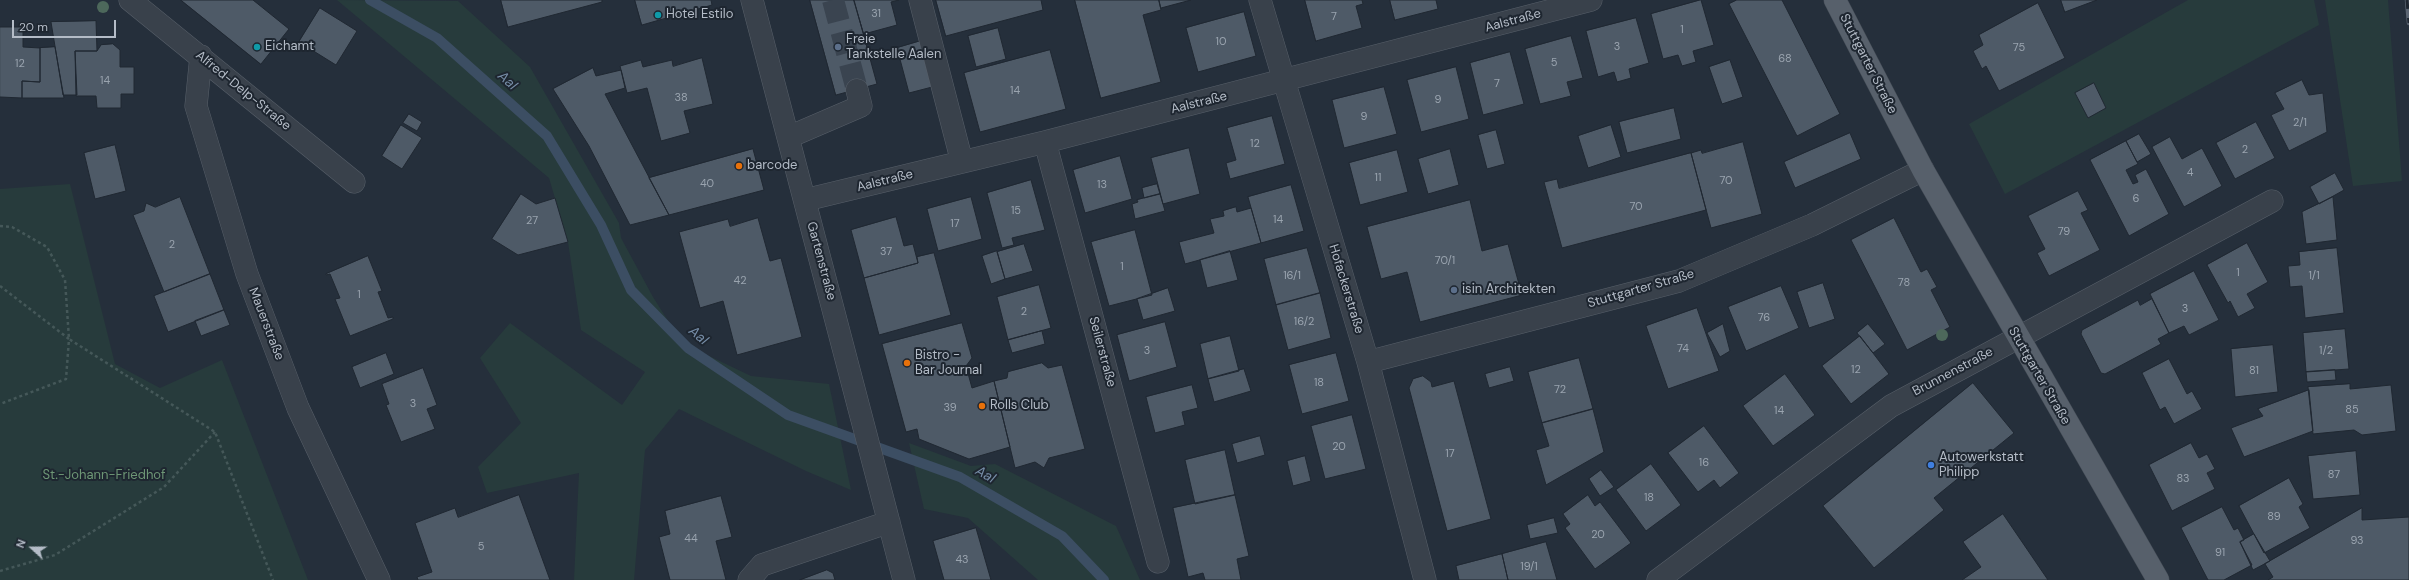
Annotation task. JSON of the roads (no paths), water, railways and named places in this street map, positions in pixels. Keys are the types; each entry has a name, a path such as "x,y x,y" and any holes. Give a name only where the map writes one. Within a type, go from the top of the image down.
{"main road":[{"name":"Stuttgarter Straße","path":"1835,0 1923,170 2017,337 2158,580"}],"street":[{"name":"Alfred-Delp-Straße","path":"130,0 201,56 354,182"},
{"name":"Gartenstraße","path":"752,0 874,460 904,580"},
{"path":"920,0 962,162"},
{"name":"Hofackerstraße","path":"1260,0 1368,362 1425,580"},
{"name":"Aalstraße","path":"805,200 1046,142 1284,82 1592,0"},
{"name":"Mauerstraße","path":"201,56 196,106 246,274 298,408 379,580"},
{"path":"789,137 861,106 857,90"},
{"name":"Seilerstraße","path":"1046,142 1158,562"},
{"name":"Stuttgarter Straße","path":"1368,362 1679,281 1812,225 1923,170"},
{"name":"Brunnenstraße","path":"1658,580 1891,406 2272,201"},
{"path":"749,580 762,565 889,522"}],"waterway":[{"name":"Aal","path":"370,0 437,38 547,136 601,225 631,290 688,348 788,415 960,477 1062,536 1104,580"}],"tunnel":[{"path":"833,0 857,90"}],"railway":[{"path":"2407,0 2409,23"}],"place":[{"name":"Hotel Estilo","path":"658,15"},
{"name":"Eichamt","path":"257,47"},
{"name":"Freie Tankstelle Aalen","path":"838,47"},
{"name":"barcode","path":"739,166"},
{"name":"isin Architekten","path":"1454,290"},
{"name":"Bistro - Bar Journal","path":"907,363"},
{"name":"Rolls Club","path":"982,406"},
{"name":"Autowerkstatt Philipp","path":"1931,465"}],"park label":[{"name":"St.-Johann-Friedhof","path":"104,476"}]}
